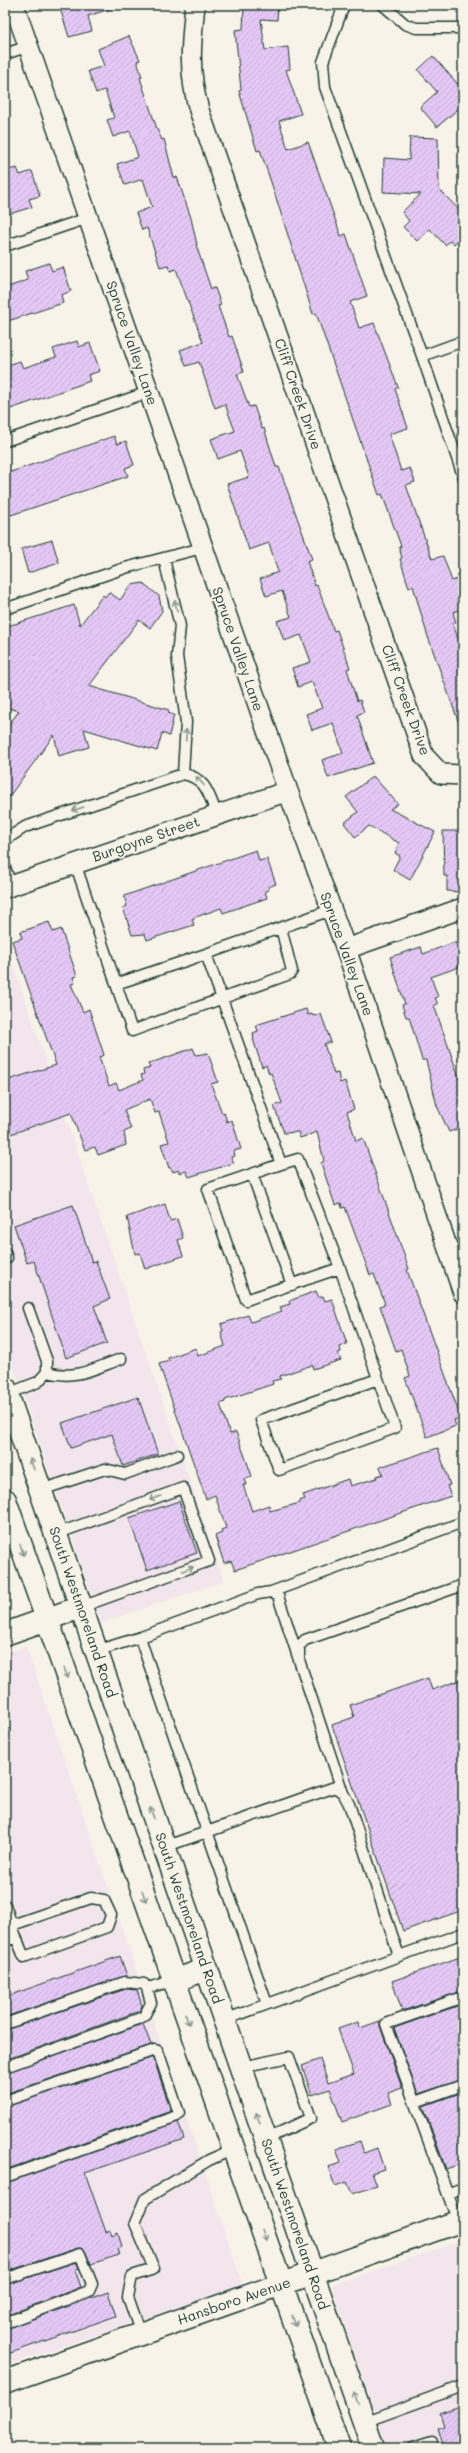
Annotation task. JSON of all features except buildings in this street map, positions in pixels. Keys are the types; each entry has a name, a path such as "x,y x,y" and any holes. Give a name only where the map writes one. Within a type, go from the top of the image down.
{"main road":[{"name":"South Westmoreland Road","path":"6,1391 373,2448"},
{"path":"5,1500 339,2448"},
{"path":"5,1634 81,1607"},
{"path":"131,1859 164,1847"},
{"path":"173,1980 207,1969"},
{"name":"Hansboro Avenue","path":"5,2382 461,2221"}],"street":[{"name":"Spruce Valley Lane","path":"14,5 202,548 346,949 463,1293"},
{"name":"Cliff Creek Drive","path":"195,5 189,57 192,86 199,110 424,756 441,774 463,775"},
{"name":"Burgoyne Street","path":"8,887 288,791"},
{"path":"346,949 463,908"}],"lane":[{"path":"344,5 323,62 325,87 422,356 463,476"},
{"path":"383,5 405,24 416,28 463,28"},
{"path":"5,54 28,46"},
{"path":"5,246 88,218"},
{"path":"422,356 463,341"},
{"path":"5,441 148,392"},
{"path":"5,608 125,568 202,548"},
{"path":"164,559 180,626 177,656 186,722 183,774"},
{"path":"5,840 25,827 183,774 194,776 203,783 217,815"},
{"path":"75,863 132,1031 292,971 281,928"},
{"path":"5,867 8,887"},
{"path":"116,984 331,910"},
{"path":"206,954 281,1164"},
{"path":"340,1268 246,1300 208,1189 298,1159 340,1268 395,1428 279,1470 261,1420 378,1379"},
{"path":"252,1174 292,1284"},
{"path":"5,1253 7,1258 5,1259"},
{"path":"6,1391 38,1382 47,1372 46,1361 28,1308"},
{"path":"47,1372 64,1377 79,1374 121,1359"},
{"path":"41,1490 105,1469 124,1474 177,1455"},
{"path":"56,1534 183,1488 209,1561 81,1607"},
{"path":"96,1651 141,1637 258,1594 270,1592 463,1522"},
{"path":"299,1660 299,1646 305,1640 463,1585"},
{"path":"270,1592 278,1596 399,1956"},
{"path":"141,1637 142,1644 267,2004"},
{"path":"164,1847 335,1787 343,1793"},
{"path":"5,1906 12,1926 16,1937 24,1957 107,1927 111,1915 104,1900 91,1898 12,1926"},
{"path":"224,2020 463,1933"},
{"path":"5,1941 16,1937"},
{"path":"147,1988 173,1980"},
{"path":"5,2024 125,1982 144,1984 147,1988 151,2003 144,2016 138,2020 5,2067"},
{"path":"461,2221 449,2193 386,2024 463,1997"},
{"path":"5,2101 155,2050 158,2051 179,2113 177,2116 5,2177"},
{"path":"241,2068 289,2057 311,2118 266,2139"},
{"path":"415,2102 463,2085"},
{"path":"141,2334 128,2297 132,2276 154,2270 135,2222 145,2199 209,2160 234,2148"},
{"path":"449,2193 463,2188"},
{"path":"5,2279 80,2254 92,2284 89,2291 5,2323"},
{"path":"364,2422 463,2386"},
{"path":"413,2448 432,2442"}],"shaded area":[{"path":"5,941 224,1581 101,1623 5,1342"},
{"path":"26,1646 243,2285 5,2366 5,1654"},
{"path":"463,2240 463,2448 387,2448 331,2285"}]}
